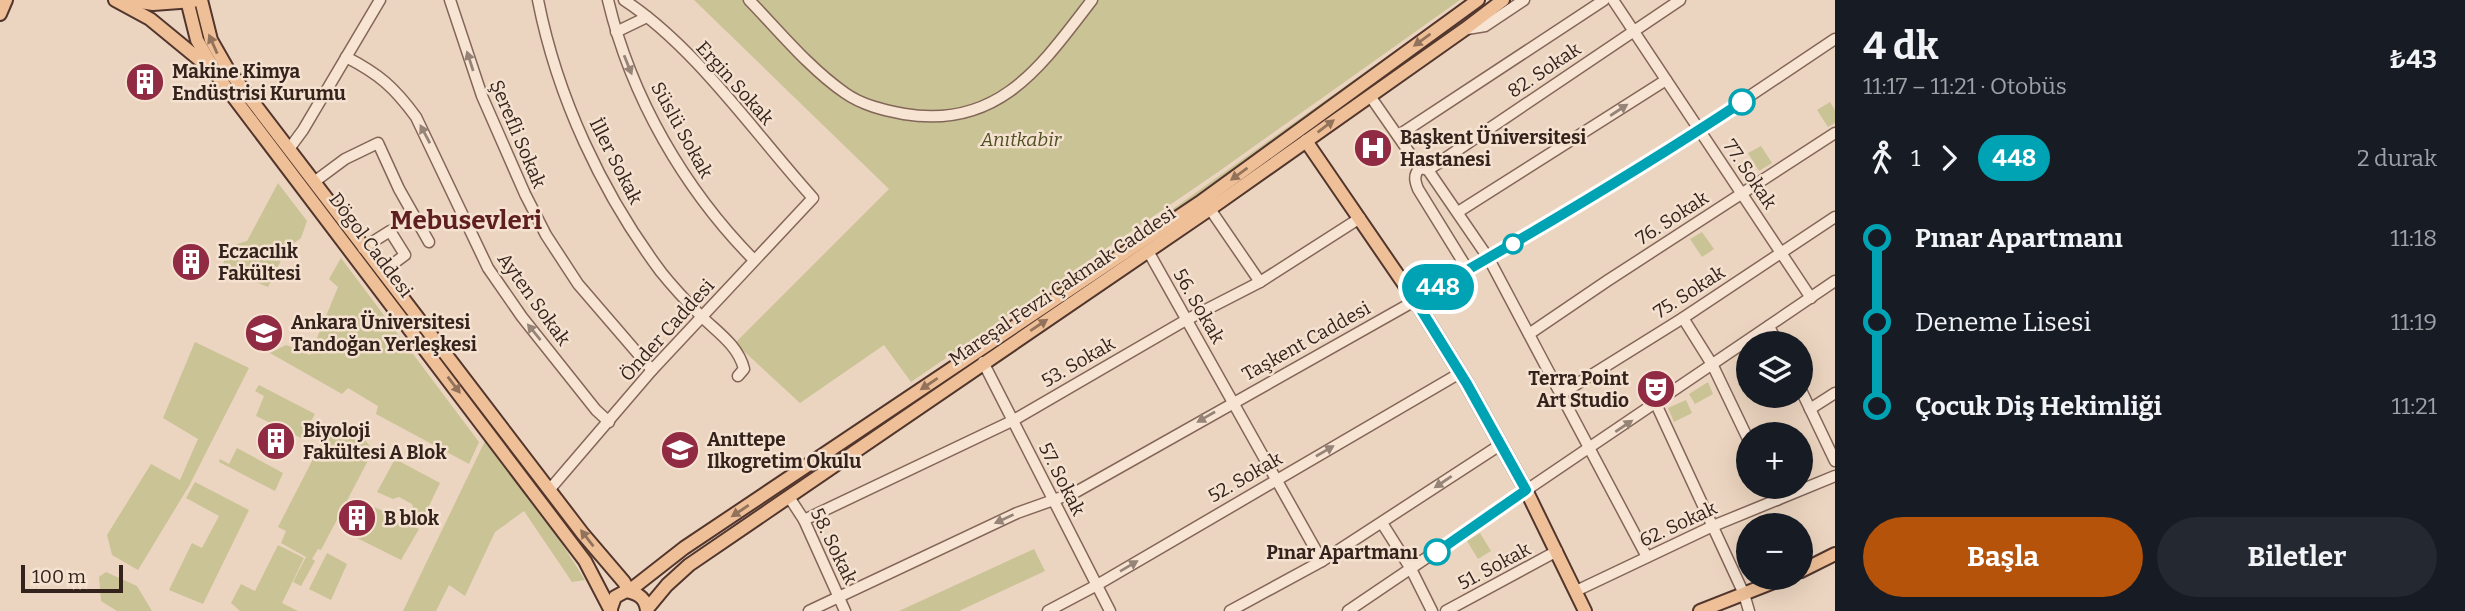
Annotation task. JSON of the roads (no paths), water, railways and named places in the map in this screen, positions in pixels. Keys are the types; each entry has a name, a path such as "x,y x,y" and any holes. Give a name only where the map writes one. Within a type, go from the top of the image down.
{"main road":[{"path":"0,14 6,0"},
{"path":"115,0 169,33 219,78"},
{"path":"128,0 153,4 193,0"},
{"name":"Dögol Caddesi","path":"193,0 197,40 219,78 585,561 610,610"},
{"name":"Dögol Caddesi","path":"193,0 218,55 583,534 629,591 643,598 648,610"},
{"name":"Mareşal Fevzi Çakmak Caddesi","path":"610,610 615,597 629,591 696,541 1199,203 1478,0"},
{"name":"Mareşal Fevzi Çakmak Caddesi","path":"648,610 667,585 689,565 1210,209 1503,0"},
{"path":"1306,141 1415,300 1460,373 1526,490 1585,611"},
{"path":"1813,565 1835,554"},
{"path":"1700,611 1754,590"}],"street":[{"path":"289,149 380,0"},
{"name":"Şerefli Sokak","path":"450,0 482,96 524,194 546,235 578,284 652,370"},
{"name":"İller Sokak","path":"538,0 547,45 582,135 605,184 662,273 702,317 729,341 742,361 744,369 738,376"},
{"name":"Süslü Sokak","path":"608,0 616,33 641,94 687,178 716,219 754,260"},
{"name":"Ergin Sokak","path":"624,0 668,35 723,93 813,198"},
{"path":"749,0 819,71 849,96 890,111 929,116 966,112 995,101 1015,89 1043,64 1092,0"},
{"path":"1465,29 1485,26 1524,0"},
{"path":"1399,135 1604,0"},
{"name":"77. Sokak","path":"1613,0 1811,298"},
{"name":"82. Sokak","path":"1424,169 1680,0"},
{"path":"616,33 647,18"},
{"name":"Taşkent Caddesi","path":"809,611 1017,513 1076,492 1233,401 1489,259 1699,130 1835,39"},
{"name":"Ayten Sokak","path":"346,57 376,73 401,97 416,117 488,268 522,317 596,410 609,422"},
{"path":"1458,212 1666,80"},
{"path":"1370,96 1458,212 1489,259 1647,557"},
{"name":"76. Sokak","path":"1529,334 1835,133"},
{"path":"314,182 345,159 378,142 399,189 429,242"},
{"path":"1424,169 1416,172 1418,189 1468,270"},
{"name":"Önder Caddesi","path":"550,489 652,370 813,198"},
{"path":"1210,209 1260,282"},
{"name":"75. Sokak","path":"1561,394 1683,318 1835,217"},
{"name":"53. Sokak","path":"804,520 1012,421 1186,320 1260,282 1360,219"},
{"path":"363,248 390,231 405,255 382,272"},
{"name":"56. Sokak","path":"1148,251 1322,561"},
{"path":"1348,611 1835,281"},
{"path":"1683,318 1713,366 1740,422"},
{"path":"1769,326 1771,331"},
{"name":"57. Sokak","path":"983,362 1110,611"},
{"name":"52. Sokak","path":"1048,611 1460,373"},
{"path":"1835,393 1810,409 1835,461"},
{"path":"1656,404 1744,594 1749,611"},
{"path":"1230,611 1322,561 1500,444"},
{"name":"62. Sokak","path":"1576,591 1713,526 1835,476"},
{"name":"58. Sokak","path":"789,496 804,520 845,611"},
{"path":"1382,523 1411,569 1432,611"},
{"name":"51. Sokak","path":"1447,611 1557,551"}],"place":[{"name":"Makine Kimya Endüstrisi Kurumu","path":"145,82"},
{"name":"Başkent Üniversitesi Hastanesi","path":"1373,148"},
{"name":"Eczacılık Fakültesi","path":"191,262"},
{"name":"Ankara Üniversitesi Tandoğan Yerleşkesi","path":"264,333"},
{"name":"Terra Point Art Studio","path":"1656,389"},
{"name":"Biyoloji Fakültesi A Blok","path":"276,441"},
{"name":"Anıttepe Ilkogretim Okulu","path":"680,450"},
{"name":"B blok","path":"357,518"},
{"name":"Pınar Apartmanı","path":"1437,552"}],"district":[{"name":"Mebusevleri","path":"466,220"}],"park label":[{"name":"Anıtkabir","path":"1021,139"}]}
